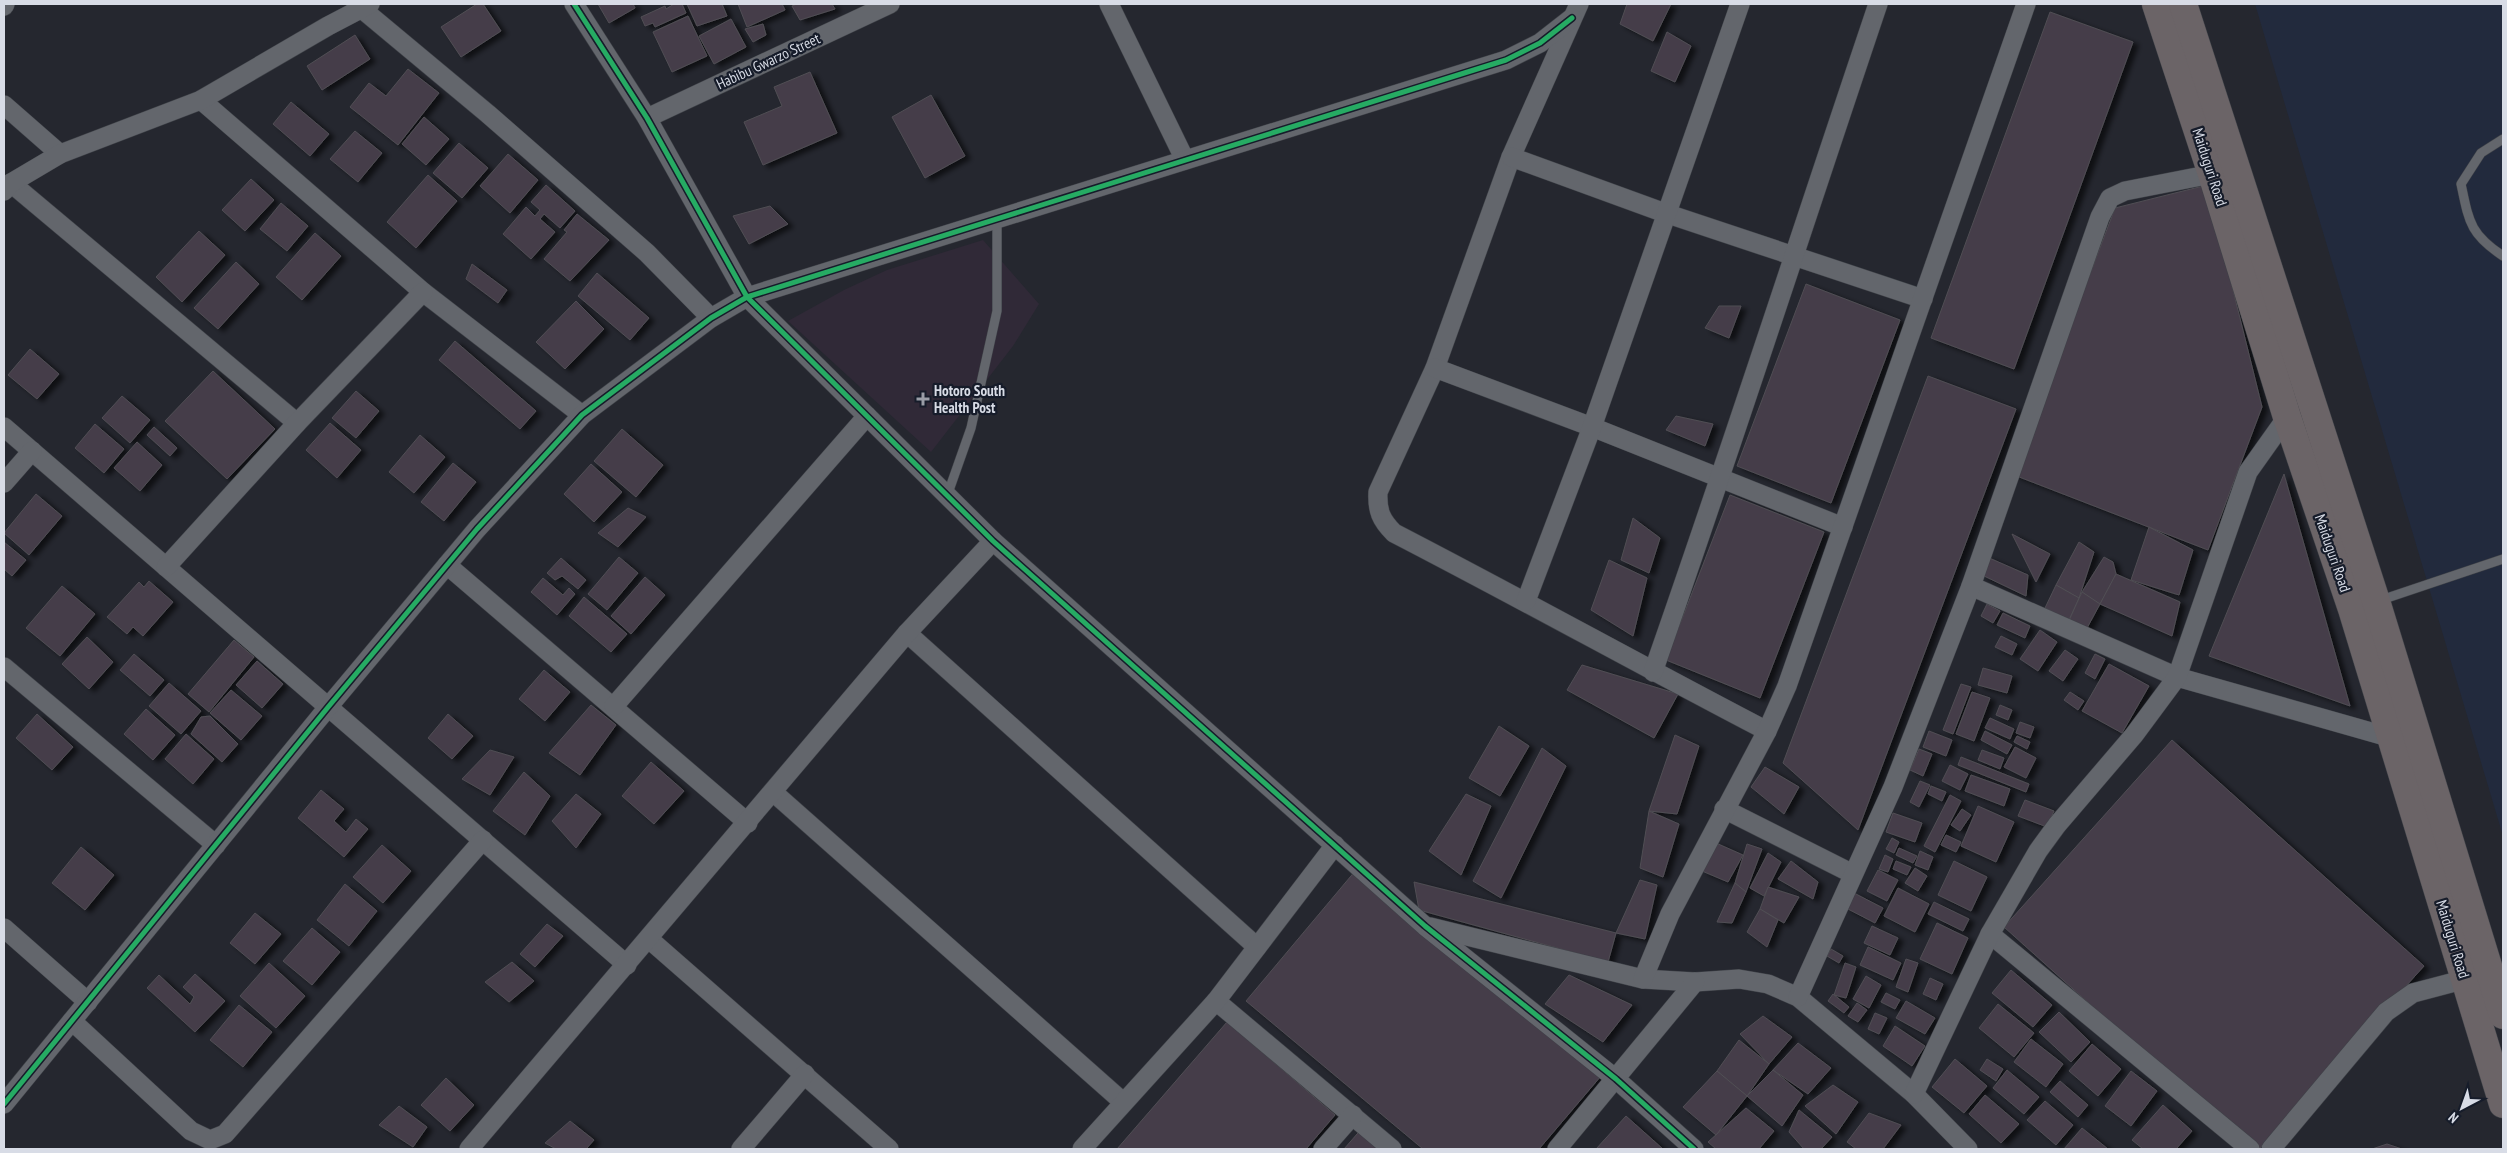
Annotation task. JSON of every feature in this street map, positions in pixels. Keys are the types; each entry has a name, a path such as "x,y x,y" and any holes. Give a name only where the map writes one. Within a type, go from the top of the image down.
{"highway":[{"name":"Maiduguri Road","path":"2156,4 2212,174 2287,417 2364,605 2392,738 2503,1104"},
{"name":"Maiduguri Road","path":"2184,4 2364,605 2503,1015"}],"street":[{"path":"574,4 647,118 747,297 993,541 1425,926 1616,1079 1694,1149"},
{"name":"Habibu Gwarzo Street","path":"647,118 890,4"},
{"path":"1109,4 1185,160"},
{"path":"1526,601 1592,427 1740,4"},
{"path":"1653,672 1721,479 1792,256 1878,4"},
{"path":"1644,979 1670,914 1767,731 1787,686 2026,4"},
{"path":"298,423 7,187 60,154 201,100 363,5 647,253 711,318"},
{"path":"4,1104 329,706 447,565 582,415 711,318 747,297 1506,60 1540,43 1575,11"},
{"path":"1575,11 1511,157 1435,368 1378,492 1378,507 1381,520 1394,533 1526,601 1653,672 1767,731"},
{"path":"201,100 423,292 582,415"},
{"path":"4,105 60,154"},
{"path":"1511,157 1792,256 1923,299"},
{"path":"1798,997 1893,787 1971,586 2100,217 2110,198 2125,191 2212,174"},
{"path":"166,567 298,423 423,292"},
{"path":"1435,368 1592,427 1843,528"},
{"path":"614,706 867,416"},
{"path":"1914,1094 1990,934 2038,851 2134,735 2177,677 2248,472 2287,417"},
{"path":"4,427 627,965"},
{"path":"4,484 32,451"},
{"path":"470,1149 907,633 993,541"},
{"path":"447,565 748,822"},
{"path":"1971,586 2177,677 2392,738"},
{"path":"907,633 1257,947"},
{"path":"4,667 216,845"},
{"path":"773,792 1123,1102"},
{"path":"1724,809 1854,874"},
{"path":"72,1021 192,1131 210,1140 225,1134 483,840"},
{"path":"1082,1149 1216,1001 1335,845"},
{"path":"1425,926 1644,979 1695,982 1739,979 1768,984 1798,997 1914,1094 1968,1149"},
{"path":"4,928 88,1002"},
{"path":"1990,934 2250,1149"},
{"path":"649,939 889,1149"},
{"path":"2270,1149 2386,1012 2414,993 2466,979"},
{"path":"1557,1149 1695,982"},
{"path":"1216,1001 1392,1149"},
{"path":"741,1149 805,1074"},
{"path":"1323,1149 1353,1115"}],"lane":[{"path":"2503,139 2482,153 2460,184 2468,219 2483,243 2503,256"},
{"path":"947,496 970,428 997,311 997,219"},
{"path":"2364,605 2503,558"}],"shaded area":[{"path":"2255,4 2503,4 2503,836"},
{"name":"Hotoro South Health Post","path":"983,240 1039,304 1013,346 931,452 788,321 844,290 887,270"}],"building":[{"path":"477,4 483,4 501,31 461,57 441,27"},
{"path":"598,4 633,4 635,8 609,23"},
{"path":"674,4 682,4 686,13 655,27 653,23 645,26 641,17 665,6 666,9"},
{"path":"687,4 722,4 727,16 697,26"},
{"path":"738,4 782,4 785,10 747,27"},
{"path":"797,4 832,4 835,9 800,20 792,6"},
{"path":"1627,4 1671,4 1653,41 1620,24"},
{"path":"2050,12 2133,42 2014,369 1931,338"},
{"path":"688,16 707,56 672,72 653,32"},
{"path":"731,19 746,47 714,64 699,36"},
{"path":"763,24 766,35 753,42 745,29"},
{"path":"1667,32 1691,46 1675,82 1651,71"},
{"path":"355,35 370,59 322,90 307,66"},
{"path":"408,69 439,93 398,145 350,107 369,83 386,96"},
{"path":"810,72 837,133 763,165 744,122 782,106 774,87"},
{"path":"931,95 965,156 925,178 892,117"},
{"path":"291,102 329,134 310,156 273,124"},
{"path":"424,117 449,139 426,165 402,144"},
{"path":"355,131 382,153 358,182 330,159"},
{"path":"459,143 488,168 462,198 433,173"},
{"path":"508,154 538,180 510,213 480,186"},
{"path":"428,175 457,201 416,248 387,222"},
{"path":"251,179 274,200 245,231 222,210"},
{"path":"546,185 575,211 560,228 544,214 540,219 555,232 531,259 503,234 526,207 535,216 540,210 531,202"},
{"path":"2207,185 2262,407 2208,550 2014,475 2115,208"},
{"path":"281,203 308,226 287,251 260,229"},
{"path":"770,206 788,224 749,244 733,216"},
{"path":"577,214 609,240 570,281 544,259 567,232 564,230"},
{"path":"199,231 225,255 182,302 156,277"},
{"path":"315,233 341,256 302,300 276,277"},
{"path":"236,262 259,284 218,329 194,308"},
{"path":"472,264 507,290 498,303 466,279"},
{"path":"597,273 649,318 630,340 578,296"},
{"path":"1806,284 1900,320 1831,503 1737,466"},
{"path":"576,301 604,329 565,369 536,342"},
{"path":"1719,306 1741,306 1729,338 1705,328"},
{"path":"455,341 536,411 520,429 439,360"},
{"path":"30,349 59,374 37,399 8,375"},
{"path":"213,371 275,429 227,479 165,421"},
{"path":"1928,376 2016,409 1858,830 1783,763"},
{"path":"356,391 379,411 356,438 332,418"},
{"path":"122,396 150,420 130,443 102,418"},
{"path":"1676,416 1713,424 1705,446 1666,430"},
{"path":"330,423 361,450 337,478 306,450"},
{"path":"95,424 124,449 104,473 75,448"},
{"path":"154,427 177,448 170,456 147,435"},
{"path":"622,429 663,465 636,497 594,461"},
{"path":"420,435 445,457 414,493 389,472"},
{"path":"137,442 162,465 140,491 114,468"},
{"path":"453,463 476,482 444,521 421,502"},
{"path":"591,464 622,492 594,522 564,494"},
{"path":"2284,474 2350,706 2209,656"},
{"path":"36,494 62,516 29,555 4,533"},
{"path":"1730,495 1824,532 1760,698 1666,660"},
{"path":"628,508 646,517 618,547 598,533"},
{"path":"1633,518 1660,538 1649,573 1621,560"},
{"path":"2149,527 2193,550 2179,595 2131,580"},
{"path":"2012,534 2050,554 2036,582"},
{"path":"4,542 26,560 12,576 4,569"},
{"path":"2079,542 2094,552 2079,598 2056,585"},
{"path":"619,557 638,573 607,610 588,594"},
{"path":"1987,557 2028,575 2026,596 1982,575"},
{"path":"2104,557 2113,562 2116,574 2100,604 2082,592"},
{"path":"561,558 586,580 578,589 562,576 555,580 547,573"},
{"path":"1609,560 1647,578 1633,636 1591,610"},
{"path":"2116,574 2180,602 2172,636 2100,604"},
{"path":"645,577 665,595 631,634 611,616"},
{"path":"543,578 563,595 569,588 575,594 557,615 531,592"},
{"path":"149,581 173,602 143,636 133,627 127,634 107,617 139,582 144,587"},
{"path":"2056,585 2079,598 2069,620 2045,608"},
{"path":"62,586 95,614 60,656 26,628"},
{"path":"2082,592 2100,604 2087,628 2066,627"},
{"path":"584,597 627,634 611,652 569,616"},
{"path":"1987,604 2000,611 1993,623 1981,616"},
{"path":"2003,613 2030,626 2025,638 1997,625"},
{"path":"2040,630 2057,642 2038,671 2020,659"},
{"path":"2001,636 2017,644 2012,655 1995,647"},
{"path":"87,637 113,662 89,689 62,664"},
{"path":"234,640 254,657 209,712 188,694"},
{"path":"2065,650 2078,659 2063,681 2049,671"},
{"path":"134,654 164,680 150,696 120,670"},
{"path":"2095,654 2105,659 2095,679 2085,673"},
{"path":"257,661 283,684 262,708 236,685"},
{"path":"2109,664 2149,686 2122,733 2082,711"},
{"path":"1582,665 1678,694 1654,738 1567,690"},
{"path":"1983,668 2012,676 2007,693 1978,685"},
{"path":"544,670 570,692 545,721 519,699"},
{"path":"169,683 201,711 181,734 149,706"},
{"path":"1961,684 1971,687 1953,734 1943,730"},
{"path":"231,690 262,716 241,740 210,713"},
{"path":"1972,692 1990,698 1974,741 1956,734"},
{"path":"2070,692 2084,701 2078,710 2064,700"},
{"path":"591,705 616,725 580,775 549,753"},
{"path":"2000,705 2012,710 2008,720 1996,715"},
{"path":"146,709 175,735 153,760 124,734"},
{"path":"37,714 73,747 52,770 16,738"},
{"path":"448,714 473,736 452,759 428,738"},
{"path":"210,716 238,744 222,762 191,734 201,717"},
{"path":"1990,718 2014,729 2010,739 1985,728"},
{"path":"2020,722 2034,727 2030,738 2016,733"},
{"path":"1499,726 1529,746 1500,796 1469,778"},
{"path":"1929,731 1952,740 1946,756 1923,747"},
{"path":"1985,731 2012,745 2007,754 1981,740"},
{"path":"186,734 214,759 193,784 165,759"},
{"path":"1675,735 1699,746 1677,814 1649,811"},
{"path":"2017,736 2030,742 2027,749 2014,742"},
{"path":"2172,740 2424,966 2259,1149 2251,1149 2004,927"},
{"path":"2015,747 2036,758 2026,778 2004,767"},
{"path":"1542,748 1566,766 1501,898 1473,881"},
{"path":"1919,749 1932,754 1923,776 1910,770"},
{"path":"490,750 514,757 490,795 462,779"},
{"path":"1982,750 2004,758 2000,769 1978,760"},
{"path":"1961,757 2029,784 2026,792 1958,765"},
{"path":"651,762 684,791 654,824 622,796"},
{"path":"1950,765 1968,774 1960,790 1942,781"},
{"path":"1765,767 1799,787 1784,814 1751,787"},
{"path":"524,772 550,796 525,835 493,811"},
{"path":"1971,775 2010,789 2004,806 1965,791"},
{"path":"1920,781 1930,785 1919,807 1910,802"},
{"path":"1931,786 1946,792 1942,801 1928,794"},
{"path":"321,790 344,809 334,821 346,832 356,819 368,829 344,857 298,818"},
{"path":"576,794 601,814 576,848 552,821"},
{"path":"1466,794 1491,806 1461,875 1429,851"},
{"path":"1950,795 1961,801 1935,852 1924,846"},
{"path":"2025,800 2054,811 2047,827 2018,816"},
{"path":"1978,806 2014,822 1996,862 1961,846"},
{"path":"1962,809 1971,815 1960,831 1951,825"},
{"path":"1649,811 1679,824 1663,877 1640,868"},
{"path":"1893,813 1922,823 1915,842 1886,832"},
{"path":"1946,835 1961,842 1956,852 1941,845"},
{"path":"1892,838 1899,842 1894,853 1886,849"},
{"path":"1716,843 1743,855 1728,882 1702,871"},
{"path":"1747,844 1762,849 1746,892 1735,883"},
{"path":"382,845 411,871 383,903 353,877"},
{"path":"81,847 114,875 85,910 52,883"},
{"path":"1899,848 1917,856 1913,863 1896,855"},
{"path":"1920,851 1933,857 1928,870 1915,865"},
{"path":"1768,853 1781,862 1764,896 1750,888"},
{"path":"1885,855 1893,859 1888,872 1879,869"},
{"path":"1791,861 1818,882 1813,899 1778,879"},
{"path":"1896,861 1911,867 1907,875 1893,869"},
{"path":"1954,861 1987,877 1971,911 1938,895"},
{"path":"1915,868 1927,876 1918,891 1905,883"},
{"path":"1356,870 1601,1076 1539,1149 1423,1149 1246,1001"},
{"path":"1878,870 1898,880 1887,901 1867,891"},
{"path":"1640,880 1657,885 1645,939 1616,933"},
{"path":"1414,882 1616,933 1608,962 1419,910"},
{"path":"1735,883 1746,892 1732,923 1717,922"},
{"path":"345,884 377,911 349,946 317,920"},
{"path":"1768,887 1799,897 1784,923 1760,909"},
{"path":"1898,888 1929,904 1915,932 1884,916"},
{"path":"1854,893 1883,908 1875,923 1846,908"},
{"path":"1934,902 1969,919 1963,931 1928,914"},
{"path":"1760,909 1778,920 1767,947 1747,932"},
{"path":"255,913 281,934 255,964 230,943"},
{"path":"1937,923 1968,938 1952,974 1920,959"},
{"path":"547,924 563,936 535,967 520,954"},
{"path":"1872,926 1898,938 1890,955 1864,943"},
{"path":"312,928 340,952 312,985 283,961"},
{"path":"1868,947 1901,963 1893,980 1860,965"},
{"path":"1831,949 1843,956 1839,963 1827,956"},
{"path":"1906,959 1918,963 1908,992 1896,987"},
{"path":"512,962 534,981 509,1002 485,982"},
{"path":"269,963 305,996 276,1028 240,996"},
{"path":"1845,963 1856,967 1846,998 1834,995"},
{"path":"2011,970 2052,1005 2033,1027 1992,993"},
{"path":"195,974 225,1001 195,1032 147,988 159,975 190,1004 194,997 183,987"},
{"path":"1569,975 1632,1005 1603,1042 1545,1004"},
{"path":"1866,976 1881,985 1869,1008 1853,999"},
{"path":"1930,978 1943,984 1936,1000 1923,994"},
{"path":"1886,993 1900,1000 1895,1009 1881,1002"},
{"path":"1833,994 1849,1007 1844,1013 1828,1001"},
{"path":"1906,1001 1935,1018 1925,1034 1896,1018"},
{"path":"1857,1003 1867,1010 1858,1022 1848,1016"},
{"path":"1998,1004 2034,1033 2014,1057 1979,1028"},
{"path":"239,1005 272,1032 243,1067 210,1040"},
{"path":"2059,1012 2090,1042 2071,1062 2039,1032"},
{"path":"1875,1013 1887,1018 1879,1034 1868,1029"},
{"path":"1763,1016 1792,1037 1769,1064 1740,1034"},
{"path":"1227,1022 1335,1115 1306,1149 1117,1149"},
{"path":"1895,1026 1925,1046 1912,1066 1883,1046"},
{"path":"2031,1039 2063,1064 2046,1087 2014,1062"},
{"path":"1739,1040 1769,1064 1747,1096 1717,1071"},
{"path":"1798,1043 1831,1068 1808,1094 1773,1070"},
{"path":"2092,1044 2121,1069 2098,1096 2069,1071"},
{"path":"1955,1059 1987,1086 1964,1113 1932,1087"},
{"path":"1987,1059 2003,1069 1996,1081 1980,1070"},
{"path":"1773,1070 1803,1095 1782,1126 1747,1096"},
{"path":"2007,1070 2039,1097 2024,1114 1993,1088"},
{"path":"1717,1071 1747,1096 1716,1135 1683,1107"},
{"path":"2131,1071 2157,1091 2131,1126 2105,1106"},
{"path":"446,1078 474,1105 450,1131 421,1105"},
{"path":"2060,1081 2088,1105 2078,1117 2050,1092"},
{"path":"1833,1085 1858,1102 1836,1134 1805,1106"},
{"path":"1985,1095 2019,1124 2001,1143 1969,1114"},
{"path":"2045,1101 2073,1125 2056,1145 2027,1120"},
{"path":"2163,1105 2192,1131 2176,1149 2143,1149 2132,1140"},
{"path":"399,1106 427,1127 413,1147 379,1125"},
{"path":"1746,1108 1774,1131 1759,1149 1716,1149 1708,1142"},
{"path":"1799,1110 1832,1137 1821,1149 1804,1149 1789,1132"},
{"path":"1869,1113 1901,1125 1883,1149 1856,1149 1847,1142"},
{"path":"1626,1116 1663,1149 1596,1149"},
{"path":"570,1121 594,1140 586,1149 556,1149 545,1143"},
{"path":"1364,1126 1391,1149 1344,1149"},
{"path":"2082,1128 2108,1149 2064,1149"},
{"path":"2387,1144 2402,1149 2372,1149"}],"cycle path":[{"path":"574,4 647,118 747,297 993,541 1425,926 1616,1079 1694,1149"},
{"path":"4,1104 329,706 477,529 582,415 711,318 747,297 1506,60 1540,43 1572,18"}],"place":[{"name":"Hotoro South Health Post","path":"923,399"}]}
